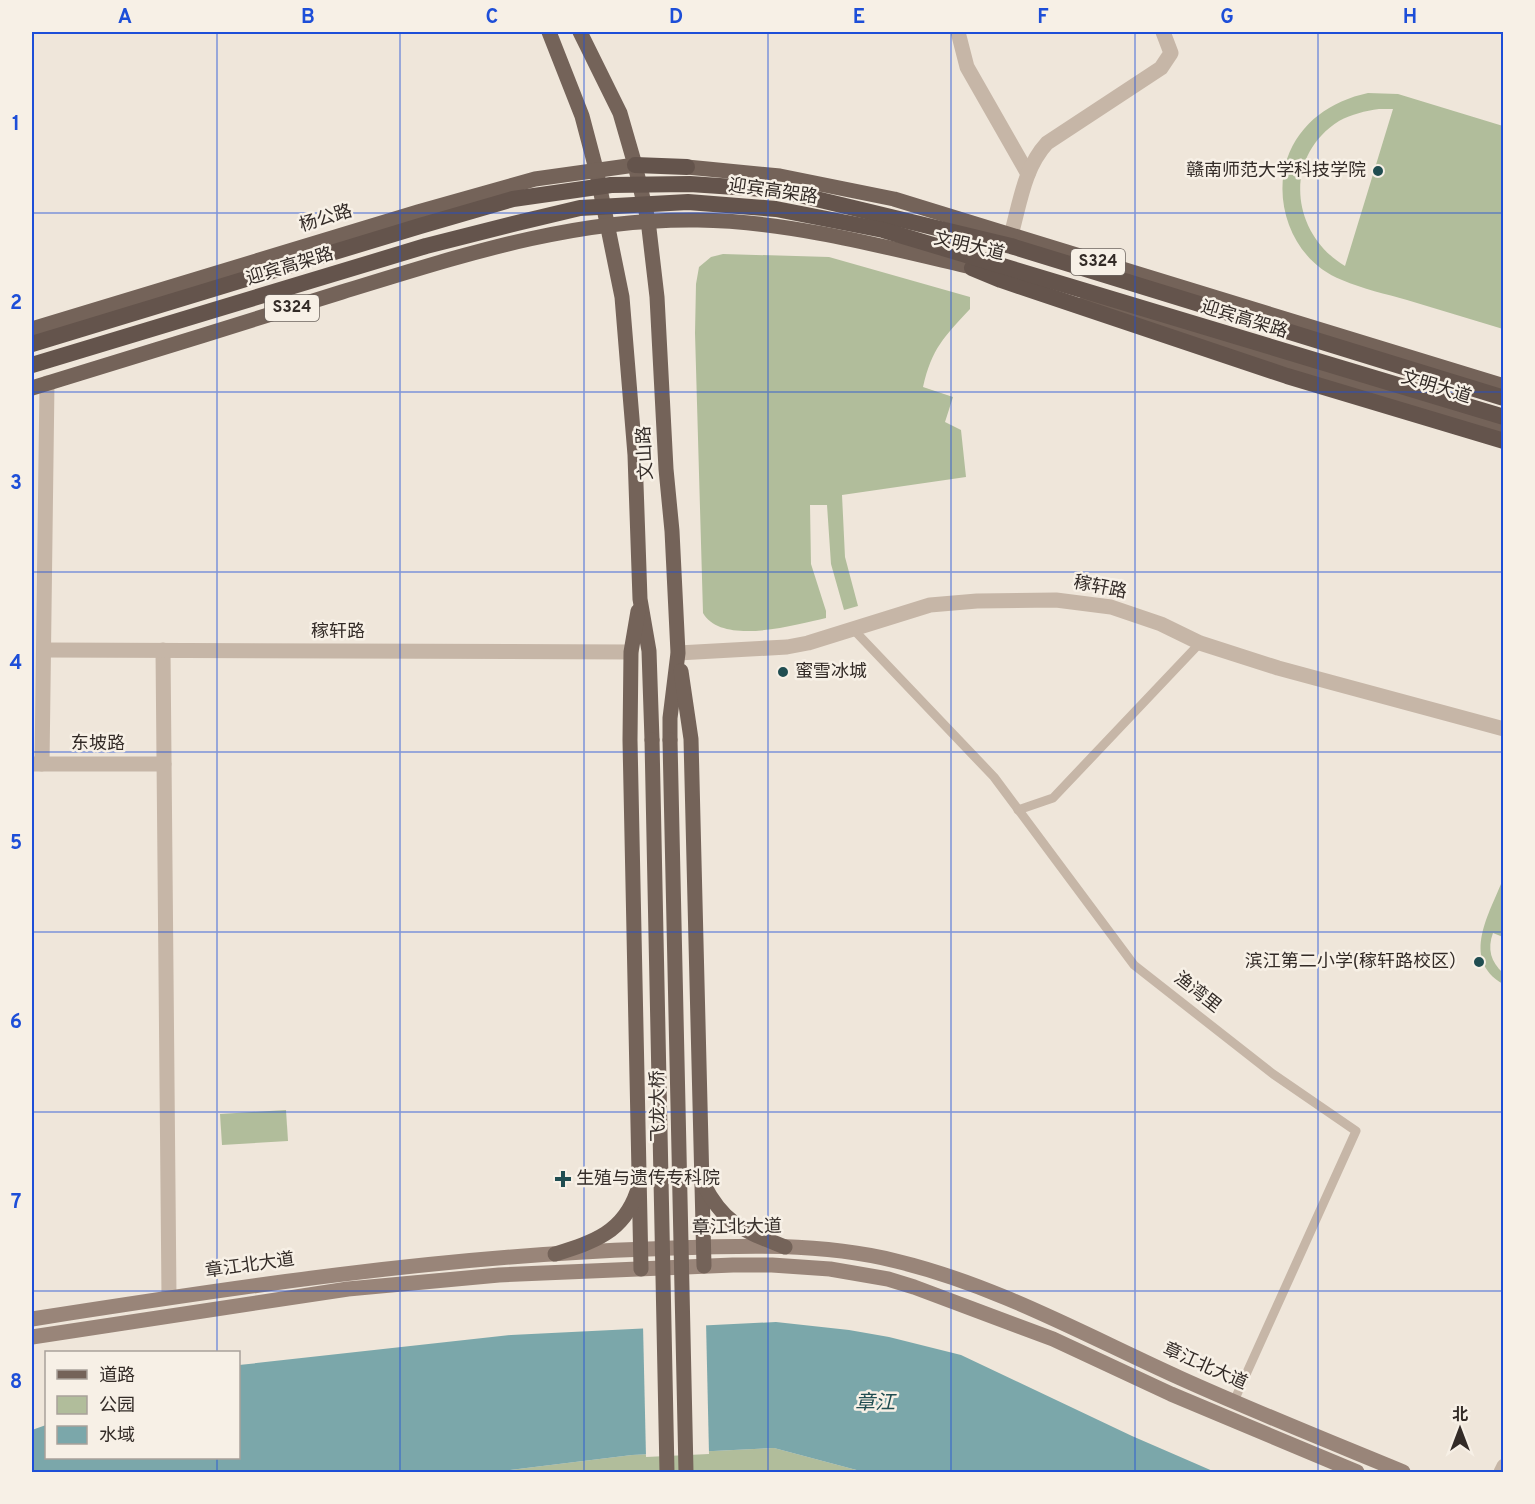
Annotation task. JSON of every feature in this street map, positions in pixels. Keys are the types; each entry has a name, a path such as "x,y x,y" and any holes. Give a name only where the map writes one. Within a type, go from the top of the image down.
{"highway":[{"name":"文明大道","path":"635,165 687,167"},
{"name":"迎宾高架路","path":"32,332 513,199 611,185 690,184 779,190 1011,246 1503,398"},
{"name":"迎宾高架路","path":"32,365 426,246 580,208 688,201 776,209 883,230 1006,269 1503,417"},
{"path":"883,230 1001,280 1287,375 1503,441"}],"main road":[{"path":"549,32 582,116 609,224"},
{"path":"580,32 620,113 635,165"},
{"name":"杨公路","path":"32,332 428,209 535,179 635,165"},
{"name":"文山路","path":"635,165 648,220 657,297 666,469 672,531 678,653 670,718 670,740"},
{"name":"文明大道","path":"687,167 780,176 883,197 1503,386"},
{"name":"文明大道","path":"609,224 648,220 732,221 777,226 884,247 999,274 1503,429"},
{"name":"文山路","path":"609,224 622,297 635,455 640,599 649,651 652,740"},
{"name":"S324","path":"32,388 521,239 609,224"},
{"path":"640,599 631,652 631,752 641,1269"},
{"path":"678,653 691,739 704,1266"},
{"name":"飞龙大桥","path":"652,740 667,1473"},
{"name":"飞龙大桥","path":"670,740 686,1473"},
{"path":"701,1178 710,1196 731,1222 785,1247"},
{"path":"555,1254 587,1244 611,1230 632,1207 639,1186"},
{"name":"章江北大道","path":"32,1319 347,1272 640,1249 821,1248 895,1260 962,1280 1058,1320 1180,1378 1403,1473"},
{"name":"章江北大道","path":"32,1337 348,1289 499,1275 704,1266 772,1265 830,1269 888,1279 914,1287 1053,1339 1171,1394 1357,1473"}],"street":[{"path":"958,32 967,67 1028,174"},
{"path":"1011,235 1028,174 1036,155 1047,143 1161,68 1171,53 1163,32"},
{"path":"37,764 44,650 47,383"},
{"name":"稼轩路","path":"678,653 787,647 808,643 930,605 977,601 1056,600 1111,607 1161,624 1200,643 1278,668 1503,729"},
{"name":"稼轩路","path":"44,650 631,652"},
{"path":"163,650 168,1297"},
{"name":"东坡路","path":"37,764 164,764"},
{"path":"1501,1473 1503,1466"}],"lane":[{"name":"渔湾里","path":"852,628 994,777 1134,964 1273,1074 1356,1131 1234,1401"},
{"path":"1018,810 1053,798 1200,643"}],"green space":[{"path":"1368,93 1398,94 1503,126 1503,329 1342,280 1326,272 1311,260 1300,246 1285,213 1283,177 1287,159 1300,134 1318,115 1354,97","holes":["1393,109 1345,266 1327,252 1313,235 1304,216 1300,195 1302,174 1308,154 1321,136 1339,121 1364,112"]},
{"path":"723,254 829,257 970,297 970,309 940,344 930,362 923,387 953,397 945,422 961,430 966,477 842,495 845,557 858,606 844,610 831,564 827,505 810,505 811,564 826,611 826,618 778,628 742,631 726,629 712,623 703,613 695,333 696,284 699,267 711,257"},
{"path":"1503,879 1503,937 1493,933 1490,950 1493,960 1503,973 1503,984 1490,974 1483,962 1481,949 1486,921"},
{"path":"286,1110 288,1141 222,1145 220,1114"},
{"path":"774,1448 864,1472 493,1472 632,1455"}],"water":[{"name":"章江","path":"776,1322 889,1337 961,1355 1132,1436 1215,1472 864,1472 774,1448 632,1455 493,1472 32,1472 32,1430 45,1425 45,1459 240,1459 240,1365 511,1335"}],"pier":[{"path":"706,1322 709,1454 646,1457 643,1325"}],"place":[{"name":"赣南师范大学科技学院","path":"1378,171"},
{"name":"蜜雪冰城","path":"783,672"},
{"name":"滨江第二小学(稼轩路校区）","path":"1479,962"},
{"name":"生殖与遗传专科院","path":"563,1179"}]}
